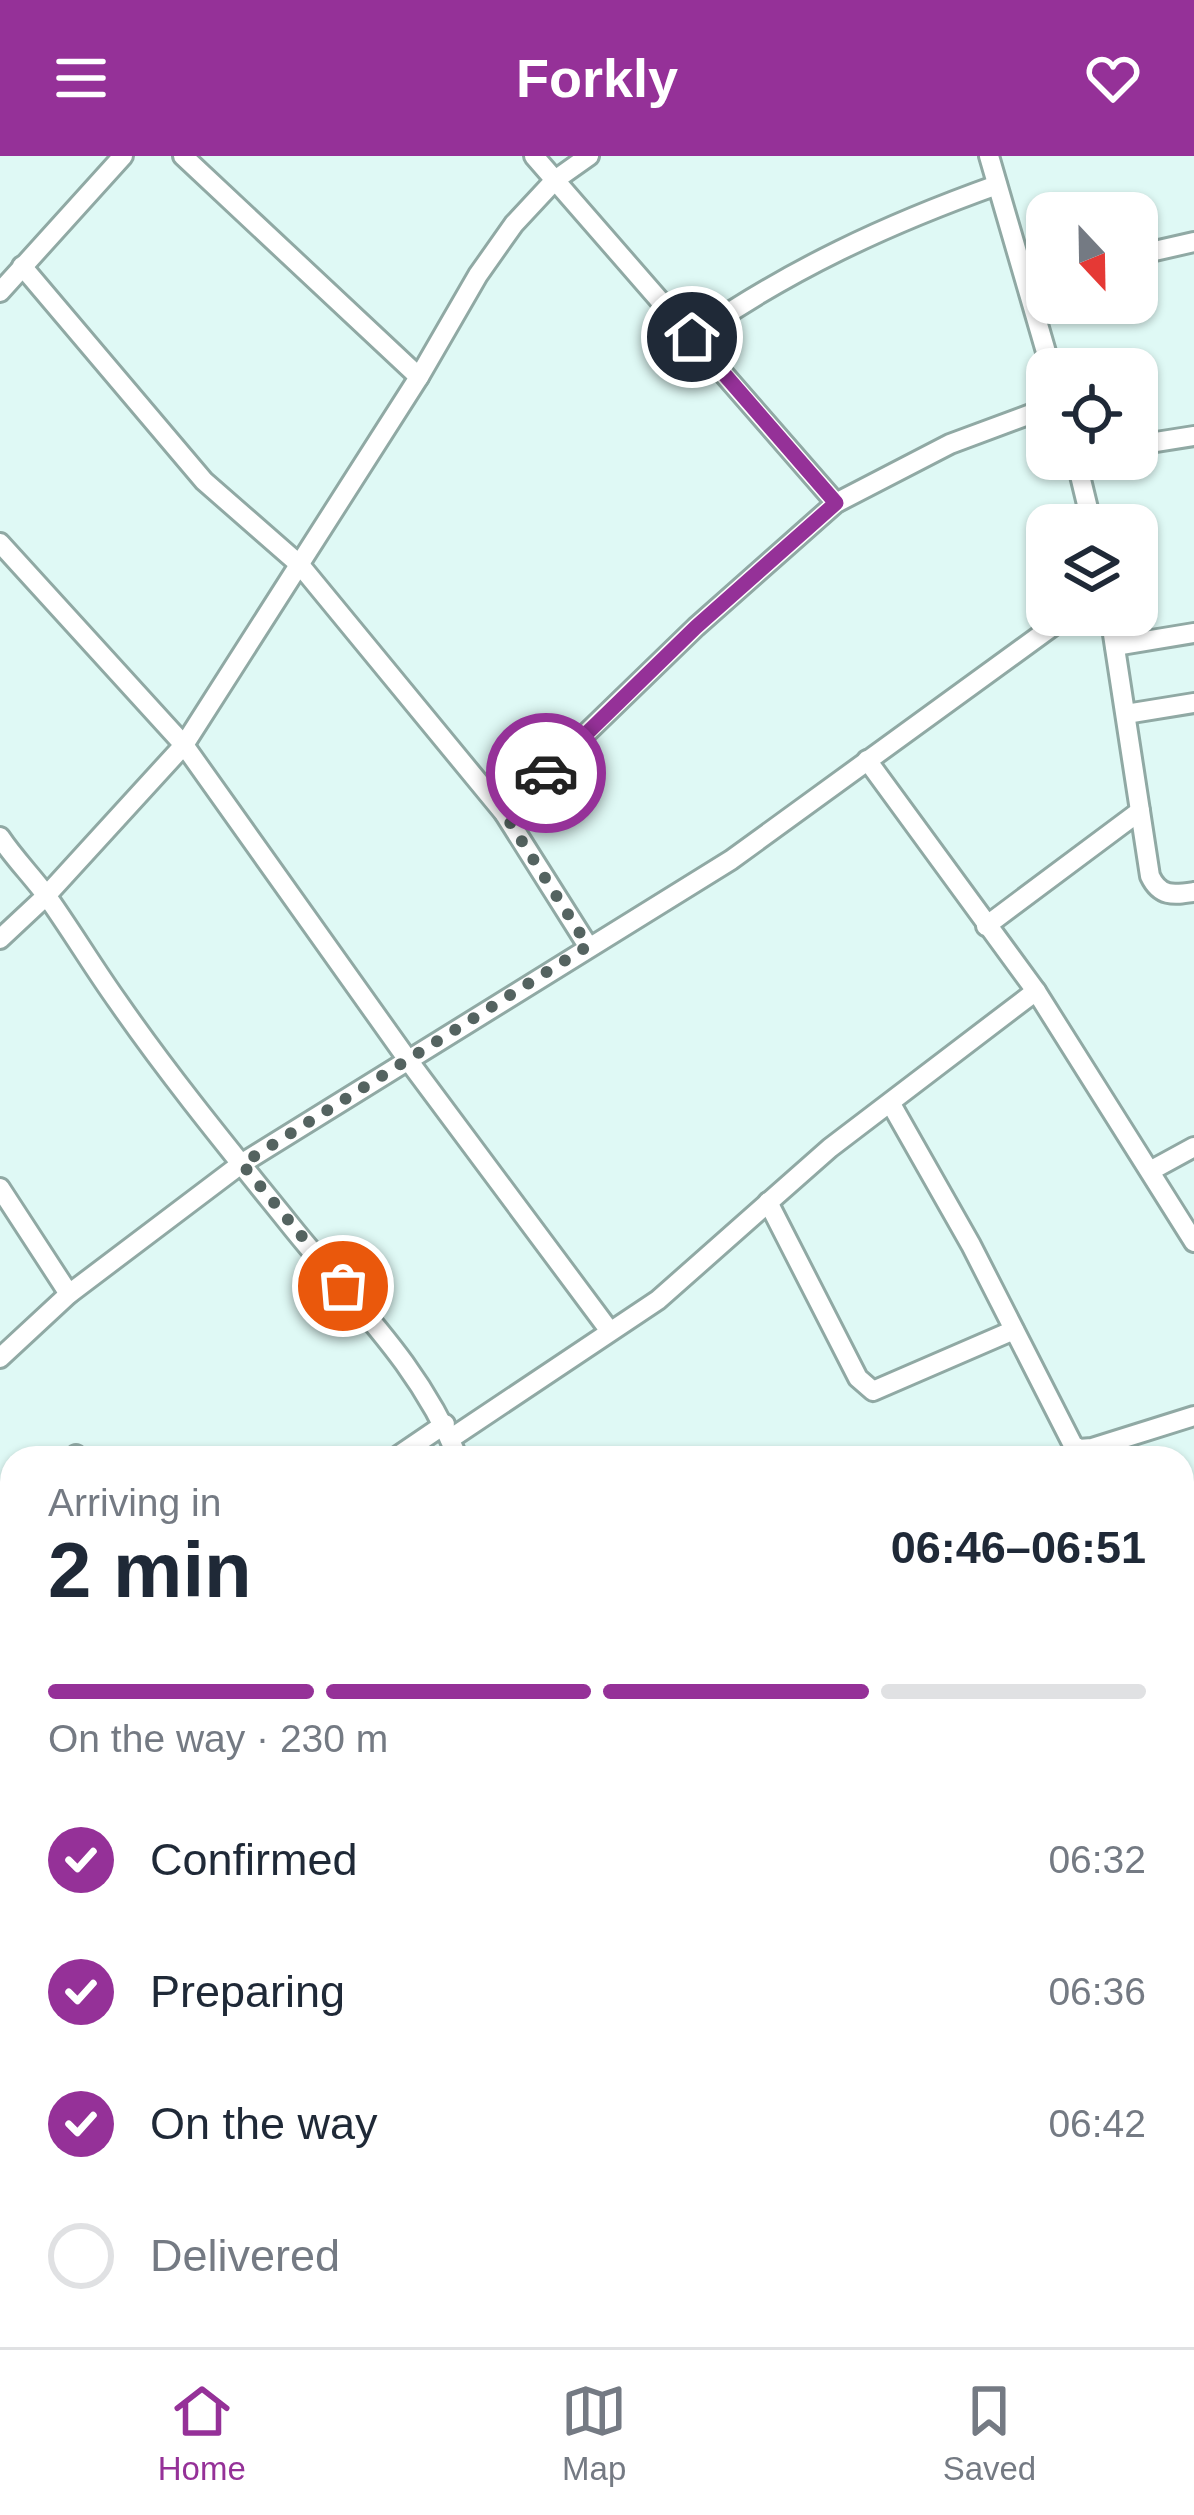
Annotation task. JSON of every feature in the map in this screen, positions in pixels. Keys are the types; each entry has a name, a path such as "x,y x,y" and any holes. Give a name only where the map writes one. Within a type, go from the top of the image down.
{"street":[{"path":"0,292 123,156"},
{"path":"183,156 419,377"},
{"path":"535,156 836,503"},
{"path":"0,939 46,896 184,745 419,377 478,275 514,224 555,180 590,156"},
{"path":"988,156 1045,348"},
{"path":"692,337 815,260 898,220 997,185"},
{"path":"1158,250 1194,242"},
{"path":"22,266 204,481 301,565 504,813 588,946"},
{"path":"504,813 696,627 836,503 950,445 1026,416"},
{"path":"1158,442 1194,436"},
{"path":"0,543 184,745 407,1060 609,1330"},
{"path":"1115,646 1194,633"},
{"path":"0,1358 69,1294 242,1164 731,860 1039,636"},
{"path":"1113,636 1150,876 1156,889 1169,895 1194,892"},
{"path":"1126,713 1194,703"},
{"path":"867,760 1036,991 1194,1242"},
{"path":"986,926 1140,811"},
{"path":"0,837 119,1004 242,1164 313,1254 374,1318 413,1372 453,1446"},
{"path":"418,1446 658,1300 830,1148 1036,991"},
{"path":"891,1104 1074,1446"},
{"path":"1150,1171 1194,1147"},
{"path":"0,1188 69,1294"},
{"path":"768,1202 858,1378 873,1391 1014,1330"},
{"path":"1089,1446 1194,1416"}],"way so far":[{"path":"343,1286 242,1164 588,946 504,813 546,773"}],"route":[{"path":"546,773 696,627 836,503 692,337"}]}
